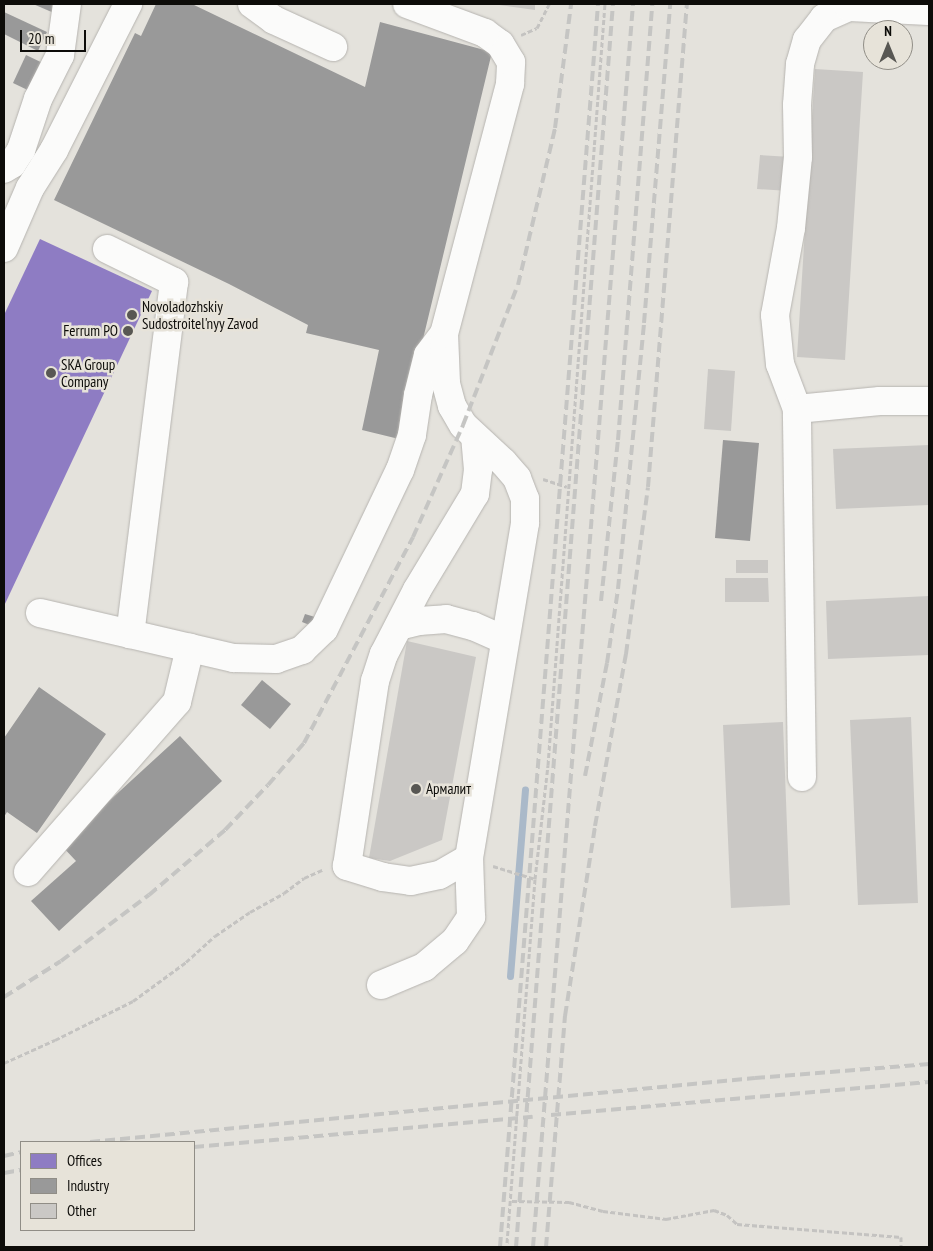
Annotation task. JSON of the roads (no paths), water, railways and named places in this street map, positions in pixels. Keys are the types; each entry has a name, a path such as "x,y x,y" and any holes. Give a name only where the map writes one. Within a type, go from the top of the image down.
{"lane":[{"path":"4,169 12,164 21,150 38,99 60,55 67,4"},
{"path":"4,248 30,188 54,150 128,4"},
{"path":"252,4 274,20 333,47"},
{"path":"381,986 424,967 455,941 471,918 469,858 524,523 525,499 517,478 503,462 463,425 452,406 446,383 444,334 510,84 511,62 500,44 485,33 408,4"},
{"path":"802,777 797,409 780,364 775,315 791,228 798,157 797,104 800,64 807,40 824,18 849,7 929,11"},
{"path":"107,249 174,282 130,634"},
{"path":"40,613 234,658 276,659 302,650 324,628 400,470 412,435 418,395 428,355 444,334"},
{"path":"797,409 880,401 929,401"},
{"path":"469,858 439,875 411,881 383,877 347,866 375,681 384,654 417,590 475,494 478,470 475,437"},
{"path":"399,626 419,621 446,619 473,626 504,640"},
{"path":"28,872 177,702 190,648"}],"waterway":[{"path":"510,976 525,790"}],"railway":[{"path":"4,997 61,961 149,895 225,830 268,785 304,743 413,537 463,425 518,285 555,128 571,4"},
{"path":"500,1247 598,4"},
{"path":"516,1247 613,4"},
{"path":"533,1247 633,4"},
{"path":"601,601 618,440 652,4"},
{"path":"585,776 607,663 618,589 644,323 670,4"},
{"path":"546,1247 565,1016 595,826 626,654 648,487 687,4"},
{"path":"100,1141 755,1078 929,1064"},
{"path":"551,1115 929,1082"},
{"path":"195,1147 533,1117"},
{"path":"4,1156 20,1152"},
{"path":"4,1173 20,1170"}],"place":[{"name":"Novoladozhskiy Sudostroitel'nyy Zavod","path":"132,315"},
{"name":"Ferrum PO","path":"128,331"},
{"name":"SKA Group Company","path":"51,373"},
{"name":"Армалит","path":"416,789"}]}
